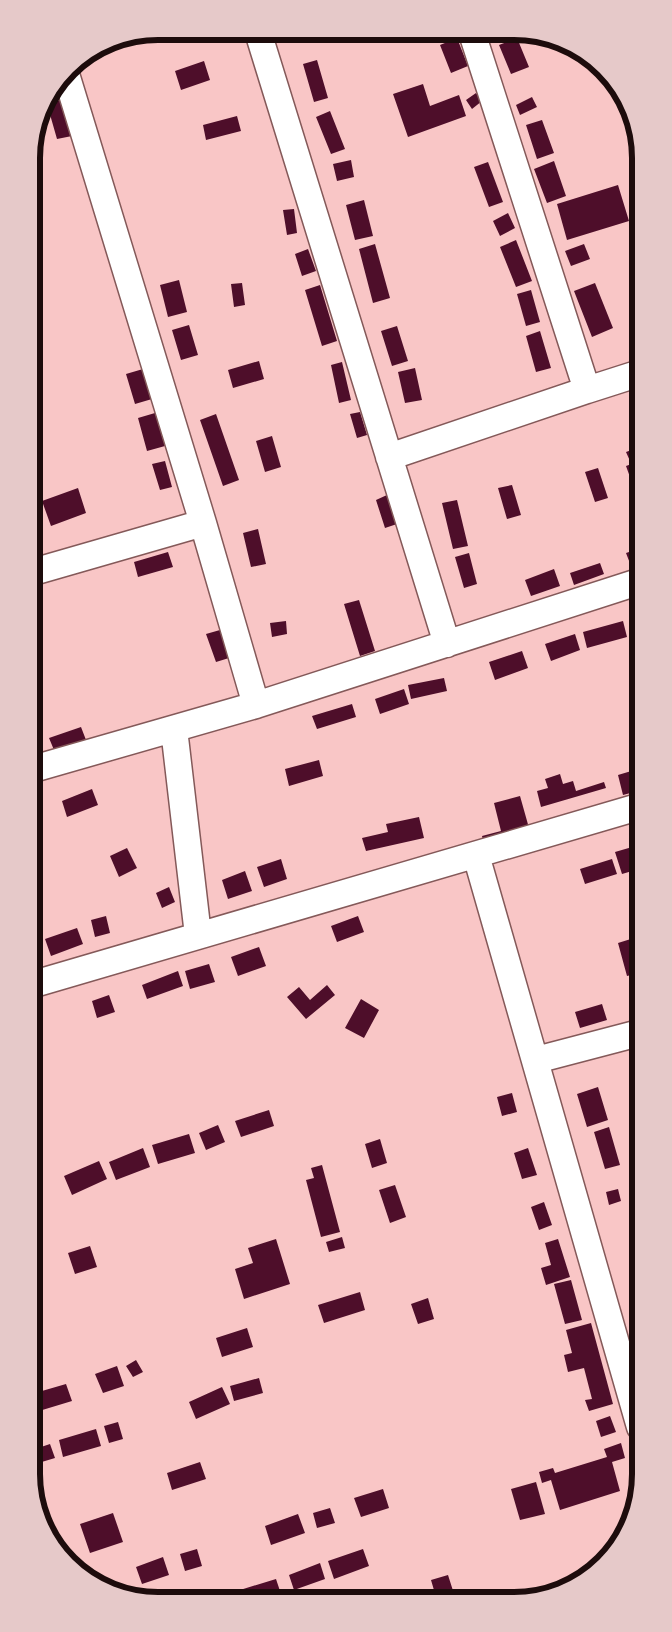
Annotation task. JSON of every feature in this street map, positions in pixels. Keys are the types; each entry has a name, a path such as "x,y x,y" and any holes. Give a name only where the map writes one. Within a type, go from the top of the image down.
{"street":[{"path":"260,40 447,644"},
{"path":"474,40 587,390"},
{"path":"68,81 203,523 256,705"},
{"path":"389,457 632,376"},
{"path":"40,570 203,523"},
{"path":"40,767 256,705 632,584"},
{"path":"174,729 198,935"},
{"path":"40,982 632,809"},
{"path":"476,855 632,1399"},
{"path":"536,1060 632,1035"}],"building":[{"path":"452,40 458,40 468,66 451,73 440,45"},
{"path":"512,40 518,40 529,67 511,74 499,45"},
{"path":"317,60 328,98 314,102 303,64"},
{"path":"204,61 210,80 181,90 175,71"},
{"path":"423,84 430,106 459,95 466,116 408,137 393,94"},
{"path":"476,93 482,101 472,109 466,100"},
{"path":"532,97 537,107 520,115 516,105"},
{"path":"63,99 72,136 57,139 49,112 54,102"},
{"path":"330,111 345,149 331,154 316,117"},
{"path":"237,116 241,131 206,140 203,125"},
{"path":"542,120 554,153 537,159 526,125"},
{"path":"351,160 354,177 337,181 333,164"},
{"path":"554,161 566,196 547,203 534,169"},
{"path":"488,162 503,202 489,207 474,167"},
{"path":"618,185 629,221 567,240 557,204"},
{"path":"364,200 373,236 355,240 346,205"},
{"path":"294,209 297,233 287,235 283,210"},
{"path":"508,213 515,228 500,236 493,221"},
{"path":"516,240 532,281 516,287 500,247"},
{"path":"375,244 390,298 373,303 359,249"},
{"path":"584,244 590,259 571,266 565,251"},
{"path":"308,249 316,271 302,276 295,254"},
{"path":"179,280 187,312 168,317 160,285"},
{"path":"242,283 245,305 234,307 231,284"},
{"path":"595,283 613,328 592,337 574,291"},
{"path":"320,285 337,341 322,346 305,290"},
{"path":"531,290 540,322 526,326 517,294"},
{"path":"189,325 198,355 181,360 172,330"},
{"path":"397,326 408,361 392,366 381,331"},
{"path":"540,331 551,368 536,372 526,336"},
{"path":"259,361 264,379 233,388 228,370"},
{"path":"342,362 351,400 339,403 331,365"},
{"path":"415,368 422,400 405,403 398,372"},
{"path":"143,369 152,399 135,404 126,374"},
{"path":"360,412 367,435 357,438 350,414"},
{"path":"155,413 165,446 147,451 138,418"},
{"path":"216,414 239,480 223,486 200,420"},
{"path":"272,436 281,467 265,472 256,441"},
{"path":"632,450 632,460 630,461 626,452"},
{"path":"165,461 172,487 160,490 152,464"},
{"path":"632,464 632,483 626,466"},
{"path":"598,468 608,498 595,502 585,472"},
{"path":"512,485 521,515 507,519 498,488"},
{"path":"78,488 86,513 51,526 42,501"},
{"path":"387,495 397,524 385,528 376,500"},
{"path":"457,500 468,546 453,549 442,503"},
{"path":"258,529 266,564 251,567 243,533"},
{"path":"632,551 632,566 631,566 626,553"},
{"path":"168,552 173,567 138,577 134,562"},
{"path":"469,553 477,584 464,588 455,557"},
{"path":"600,563 604,574 574,585 570,573"},
{"path":"554,569 560,586 531,596 525,580"},
{"path":"359,600 375,651 360,656 344,604"},
{"path":"286,621 287,634 272,637 270,623"},
{"path":"623,621 627,637 587,648 583,632"},
{"path":"220,630 229,658 216,662 206,634"},
{"path":"575,634 580,650 551,661 545,644"},
{"path":"522,651 528,668 495,680 489,662"},
{"path":"444,678 447,691 411,699 408,685"},
{"path":"404,689 409,704 380,714 375,699"},
{"path":"352,704 356,717 317,729 312,716"},
{"path":"81,727 86,740 54,750 49,738"},
{"path":"319,760 323,776 289,786 285,769"},
{"path":"632,771 632,793 623,795 618,775"},
{"path":"560,774 563,784 573,781 576,791 604,782 606,788 541,807 537,791 548,788 545,779"},
{"path":"92,789 98,805 67,817 62,801"},
{"path":"520,796 529,828 483,840 482,836 501,831 494,803"},
{"path":"419,817 424,838 366,851 362,838 388,832 386,824"},
{"path":"632,847 632,871 622,874 615,852"},
{"path":"127,848 137,868 119,877 110,856"},
{"path":"281,859 287,879 264,887 257,867"},
{"path":"612,859 617,874 585,884 580,869"},
{"path":"245,871 252,891 228,899 222,880"},
{"path":"169,887 175,902 162,908 156,893"},
{"path":"106,916 110,933 95,937 91,920"},
{"path":"358,916 364,932 337,942 331,926"},
{"path":"77,928 83,944 51,956 45,939"},
{"path":"632,939 632,975 627,976 618,943"},
{"path":"259,947 266,966 238,976 231,957"},
{"path":"209,964 215,982 190,989 185,971"},
{"path":"178,971 183,986 147,999 142,985"},
{"path":"327,985 335,995 306,1019 287,997 299,987 310,1000"},
{"path":"109,995 115,1012 97,1018 92,1001"},
{"path":"361,999 379,1010 364,1038 345,1028"},
{"path":"602,1004 607,1020 580,1028 575,1012"},
{"path":"598,1087 608,1120 587,1127 577,1094"},
{"path":"512,1093 517,1112 502,1116 497,1097"},
{"path":"269,1110 274,1126 241,1137 235,1121"},
{"path":"218,1125 225,1142 206,1150 199,1133"},
{"path":"609,1127 620,1165 605,1169 594,1132"},
{"path":"189,1134 195,1153 158,1164 152,1145"},
{"path":"380,1139 387,1163 372,1168 365,1144"},
{"path":"143,1148 150,1167 116,1180 109,1162"},
{"path":"528,1148 537,1175 522,1179 514,1153"},
{"path":"99,1161 107,1179 72,1195 64,1176"},
{"path":"322,1165 340,1232 321,1237 306,1180 314,1178 311,1168"},
{"path":"395,1185 406,1217 390,1223 379,1190"},
{"path":"618,1189 621,1201 609,1205 606,1192"},
{"path":"544,1202 552,1225 539,1230 531,1207"},
{"path":"342,1237 345,1248 329,1252 326,1242"},
{"path":"276,1239 290,1284 244,1299 235,1269 253,1263 248,1248"},
{"path":"558,1239 570,1277 546,1285 541,1268 551,1265 545,1243"},
{"path":"90,1246 97,1267 75,1274 68,1253"},
{"path":"40,1252 43,1262 40,1263"},
{"path":"571,1280 582,1320 565,1324 554,1284"},
{"path":"360,1292 365,1310 324,1323 318,1305"},
{"path":"428,1298 434,1319 418,1324 411,1304"},
{"path":"591,1323 613,1404 589,1411 585,1400 592,1399 584,1368 568,1372 564,1355 572,1353 566,1330"},
{"path":"247,1328 253,1347 222,1357 216,1338"},
{"path":"136,1360 143,1372 133,1377 126,1366"},
{"path":"117,1366 124,1386 103,1393 95,1374"},
{"path":"259,1378 263,1393 234,1401 230,1386"},
{"path":"66,1384 72,1401 40,1411 40,1392"},
{"path":"222,1387 230,1404 196,1419 189,1402"},
{"path":"610,1416 616,1432 601,1437 596,1421"},
{"path":"118,1422 123,1439 109,1443 104,1426"},
{"path":"96,1429 101,1446 63,1457 59,1440"},
{"path":"621,1443 625,1458 612,1462 620,1491 560,1510 551,1480 542,1483 539,1472 553,1468 555,1473 607,1457 604,1449"},
{"path":"50,1444 55,1458 40,1462 40,1447"},
{"path":"200,1462 206,1479 172,1490 167,1473"},
{"path":"536,1482 545,1514 520,1520 511,1489"},
{"path":"383,1489 389,1508 361,1517 354,1498"},
{"path":"330,1508 335,1523 317,1528 313,1513"},
{"path":"113,1513 123,1542 90,1553 80,1524"},
{"path":"298,1514 305,1533 271,1545 265,1526"},
{"path":"197,1549 202,1566 185,1571 180,1554"},
{"path":"363,1549 369,1566 334,1579 328,1561"},
{"path":"163,1557 169,1575 142,1584 136,1567"},
{"path":"320,1563 325,1579 294,1590 289,1575"},
{"path":"448,1575 453,1592 435,1592 431,1580"},
{"path":"276,1579 280,1591 241,1592 240,1590"}]}
